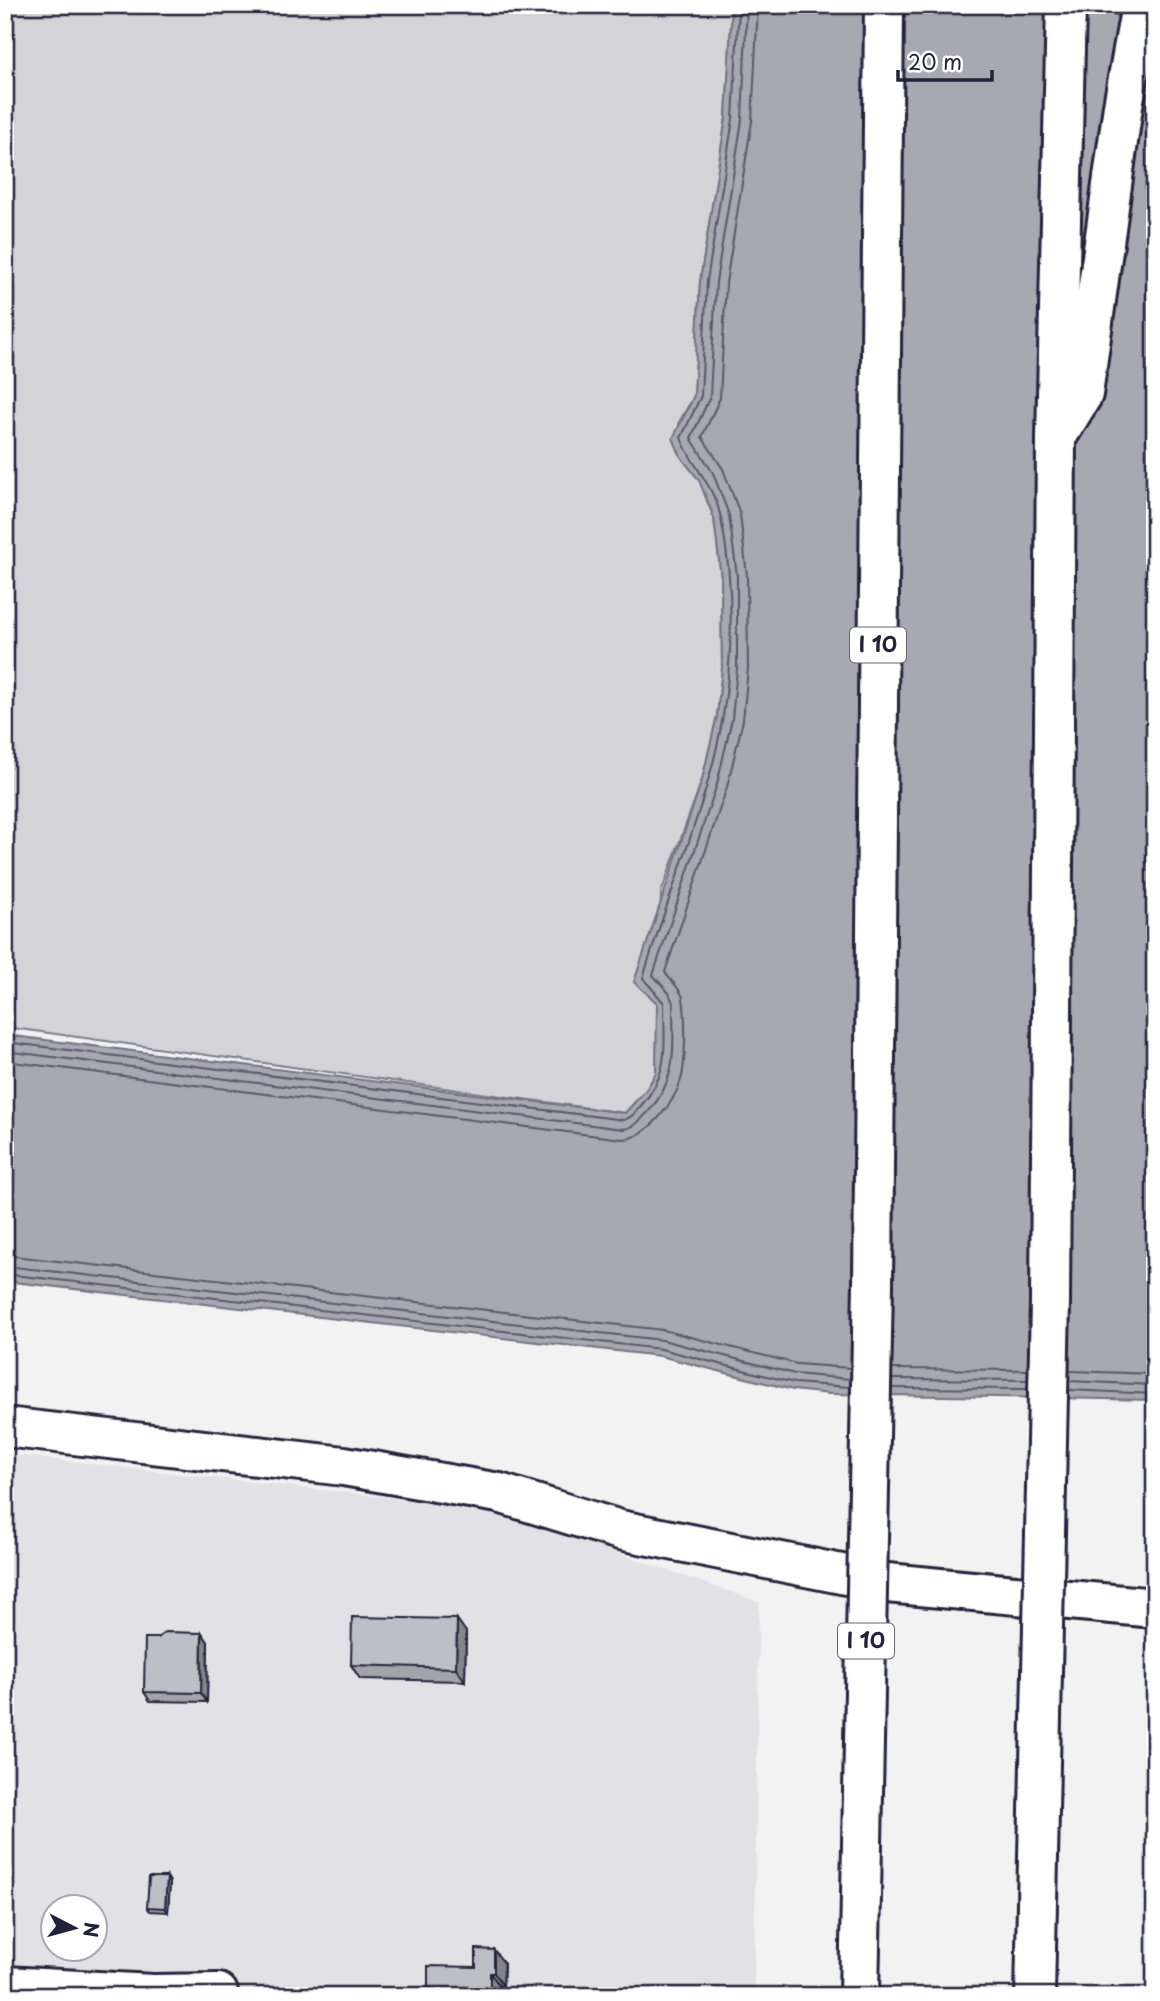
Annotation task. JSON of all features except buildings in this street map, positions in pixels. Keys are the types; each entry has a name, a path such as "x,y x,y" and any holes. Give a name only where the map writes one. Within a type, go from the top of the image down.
{"main road":[{"name":"I 10","path":"859,1996 873,1286 884,5"},
{"path":"1035,1996 1050,1302 1056,438 1066,5"},
{"path":"1056,438 1083,394 1123,106 1141,5"},
{"path":"5,1427 344,1466 499,1493 620,1530 887,1583 1155,1608"},
{"path":"5,1986 153,1994 218,1993"}],"shaded area":[{"path":"5,5 732,5 726,118 700,281 694,396 679,422 681,457 699,480 714,518 721,577 722,668 717,716 702,780 661,893 656,1073 646,1090 625,1113 5,1027"},
{"path":"5,1454 491,1509 759,1602 754,1996 5,1996"}],"water":[{"path":"732,5 1155,5 1155,1400 830,1394 793,1390 660,1356 5,1281 5,1035 625,1113 646,1090 656,1073 657,1003 634,982 702,780 717,716 722,668 721,577 714,518 699,480 681,457 673,438 694,396 700,281 726,118"}]}
